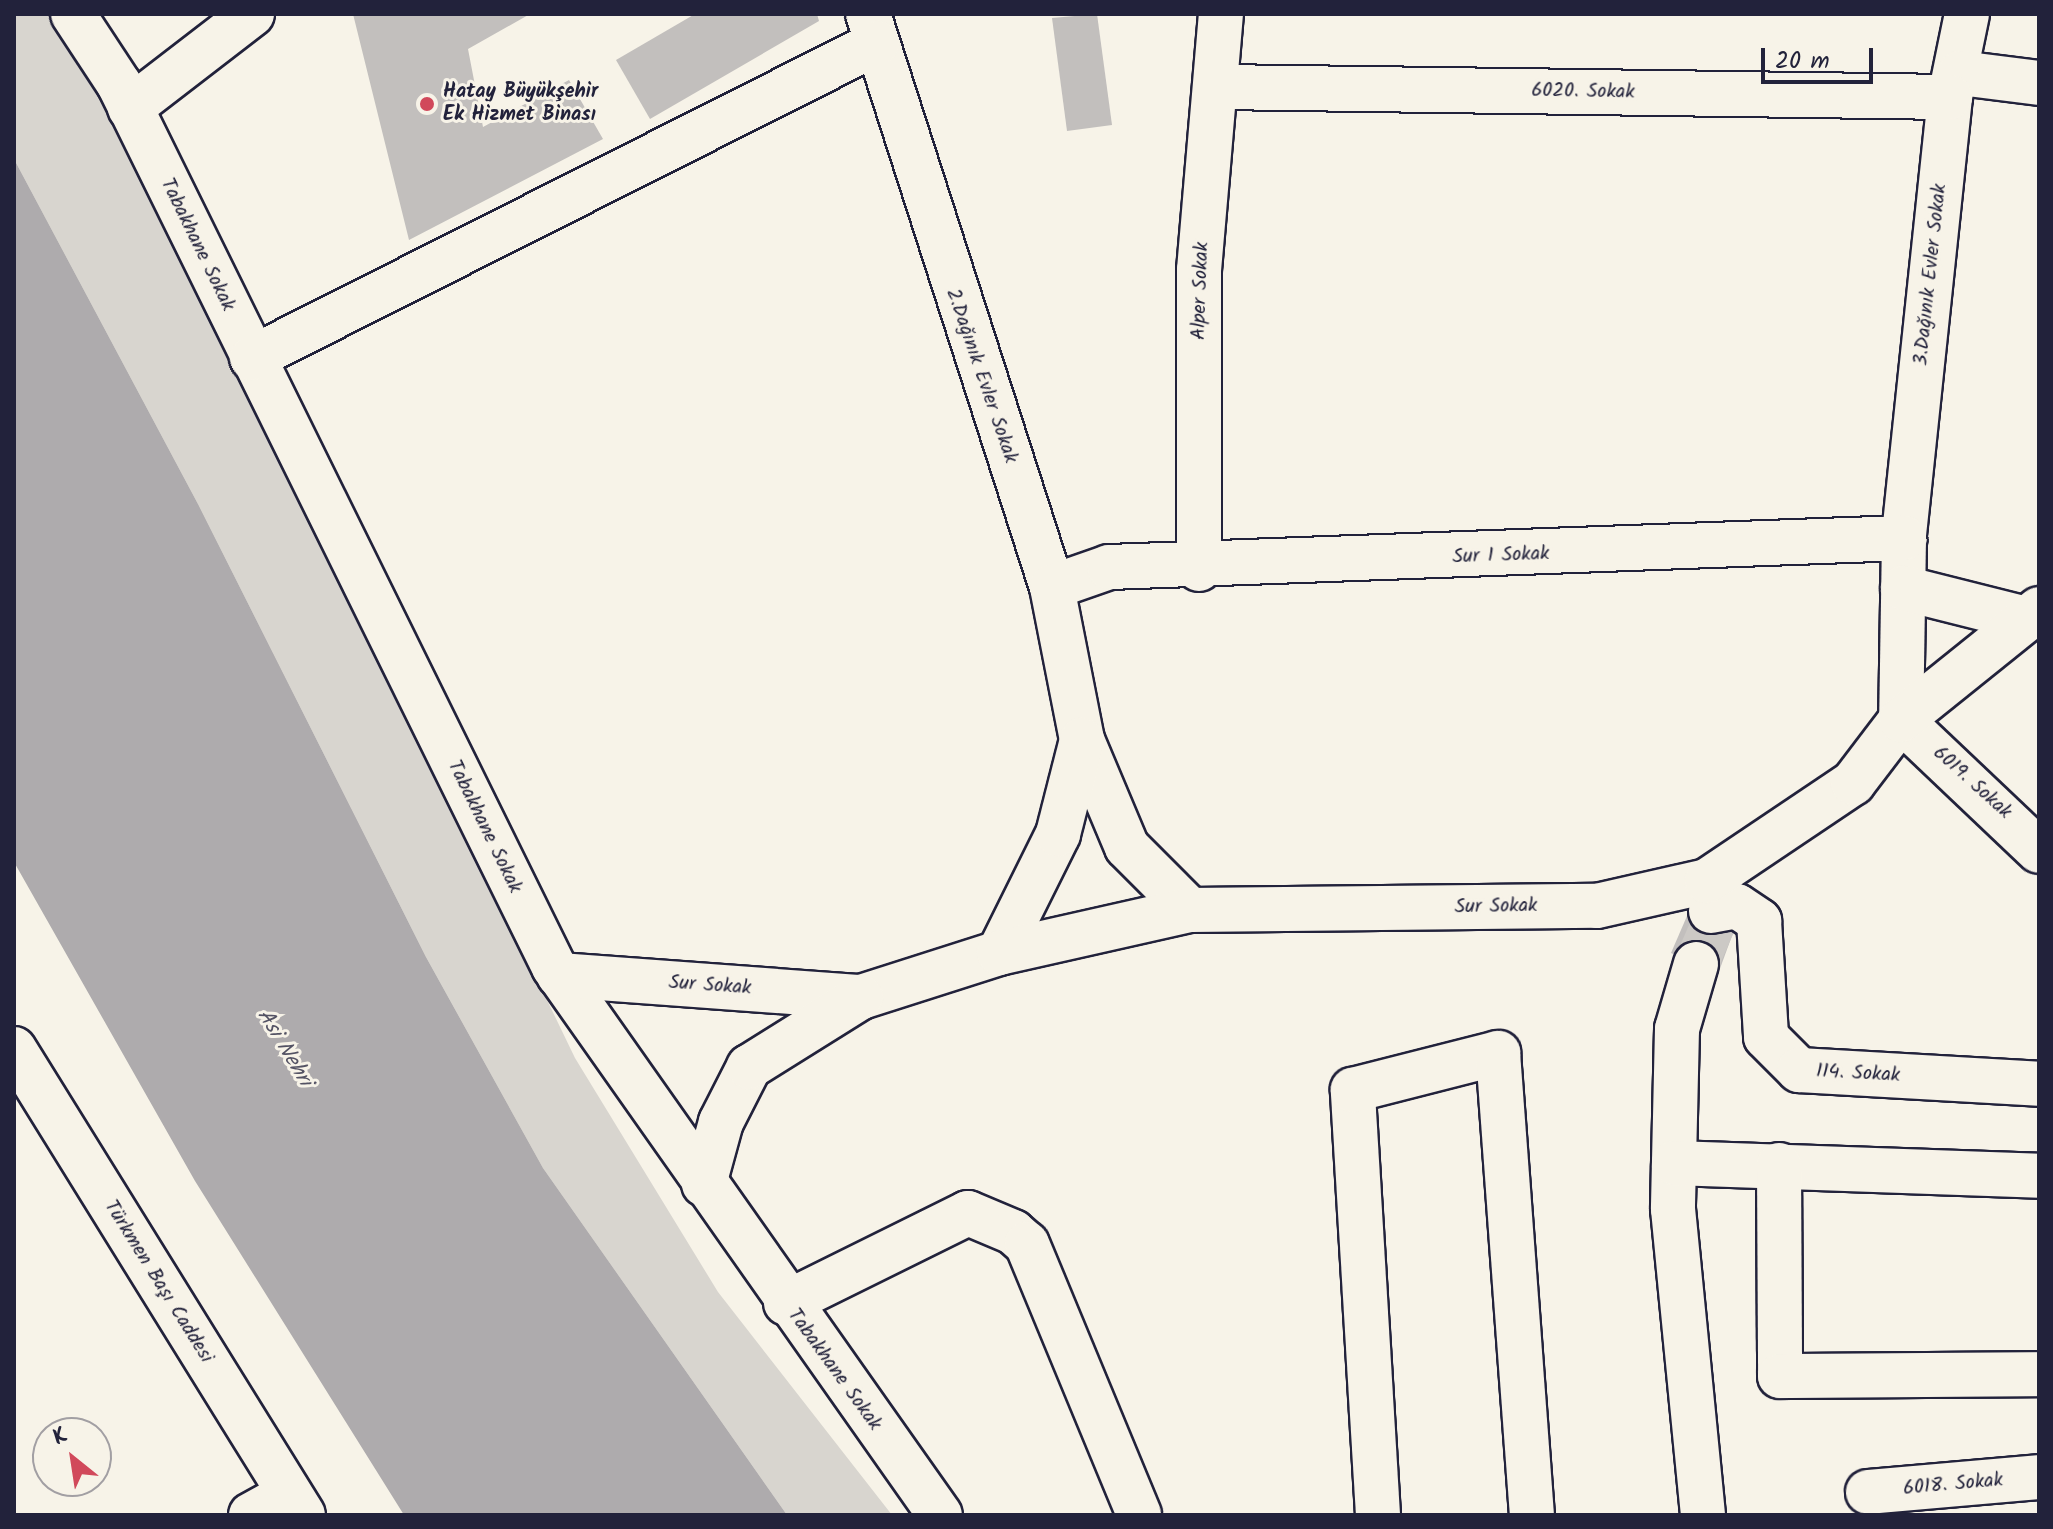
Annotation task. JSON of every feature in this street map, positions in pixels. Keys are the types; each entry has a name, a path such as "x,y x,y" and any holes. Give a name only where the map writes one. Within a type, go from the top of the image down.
{"street":[{"path":"73,14 124,96"},
{"path":"105,14 124,96"},
{"path":"124,96 252,14"},
{"name":"Alper Sokak","path":"1199,569 1199,270 1221,14"},
{"name":"3.Dağınık Evler Sokak","path":"1904,538 1955,85 1967,14"},
{"path":"252,358 872,28"},
{"name":"2.Dağınık Evler Sokak","path":"872,28 1052,587 1082,740 1127,847 1190,910"},
{"name":"6020. Sokak","path":"1217,87 2039,83"},
{"name":"Tabakhane Sokak","path":"124,96 559,975 786,1303 940,1515"},
{"path":"1901,720 1904,538"},
{"name":"Sur 1 Sokak","path":"1052,587 1109,567 1199,569 1904,538"},
{"path":"1903,588 2032,614"},
{"name":"Sur Sokak","path":"704,1184 721,1122 749,1067 861,997 999,953 1190,910 1597,906 1707,920 1853,783 1901,720 2032,614"},
{"name":"6019. Sokak","path":"1901,720 2039,851"},
{"name":"2.Dağınık Evler Sokak","path":"999,953 1058,834 1082,740"},
{"name":"114. Sokak","path":"1707,920 1737,906 1759,921 1766,1037 1799,1070 2039,1084"},
{"path":"1703,1515 1674,1163 1677,1029 1707,920"},
{"name":"Sur Sokak","path":"559,975 861,997"},
{"name":"Türkmen Başı Caddesi","path":"14,1049 296,1504"},
{"path":"1378,1515 1353,1090 1498,1053 1532,1515"},
{"path":"1674,1163 2039,1176"},
{"path":"1779,1165 1780,1376 2039,1374"},
{"path":"786,1303 968,1213 1013,1232 1027,1244 1139,1515"},
{"name":"6018. Sokak","path":"1868,1492 2039,1477"},
{"path":"251,1515 296,1504"}],"shaded area":[{"path":"14,14 54,14 124,144 278,443 575,1058 718,1292 892,1515 787,1515 543,1168 426,957 198,504 14,159"}],"water":[{"name":"Asi Nehri","path":"14,159 198,504 426,957 543,1168 787,1515 404,1515 195,1181 14,862"}],"building":[{"name":"Hatay Büyükşehir Ek Hizmet Binası","path":"353,14 530,14 468,49 483,127 569,80 603,139 409,240"},
{"name":"Hatay Büyükşehir Ek Hizmet Binası","path":"695,14 817,14 819,21 650,119 616,60"},
{"path":"1097,14 1112,125 1067,131 1052,18"},
{"path":"1687,916 1733,933 1718,974 1671,953"}],"tunnel":[{"path":"1696,964 1713,925"}],"place":[{"name":"Hatay Büyükşehir Ek Hizmet Binası","path":"427,104"}]}
